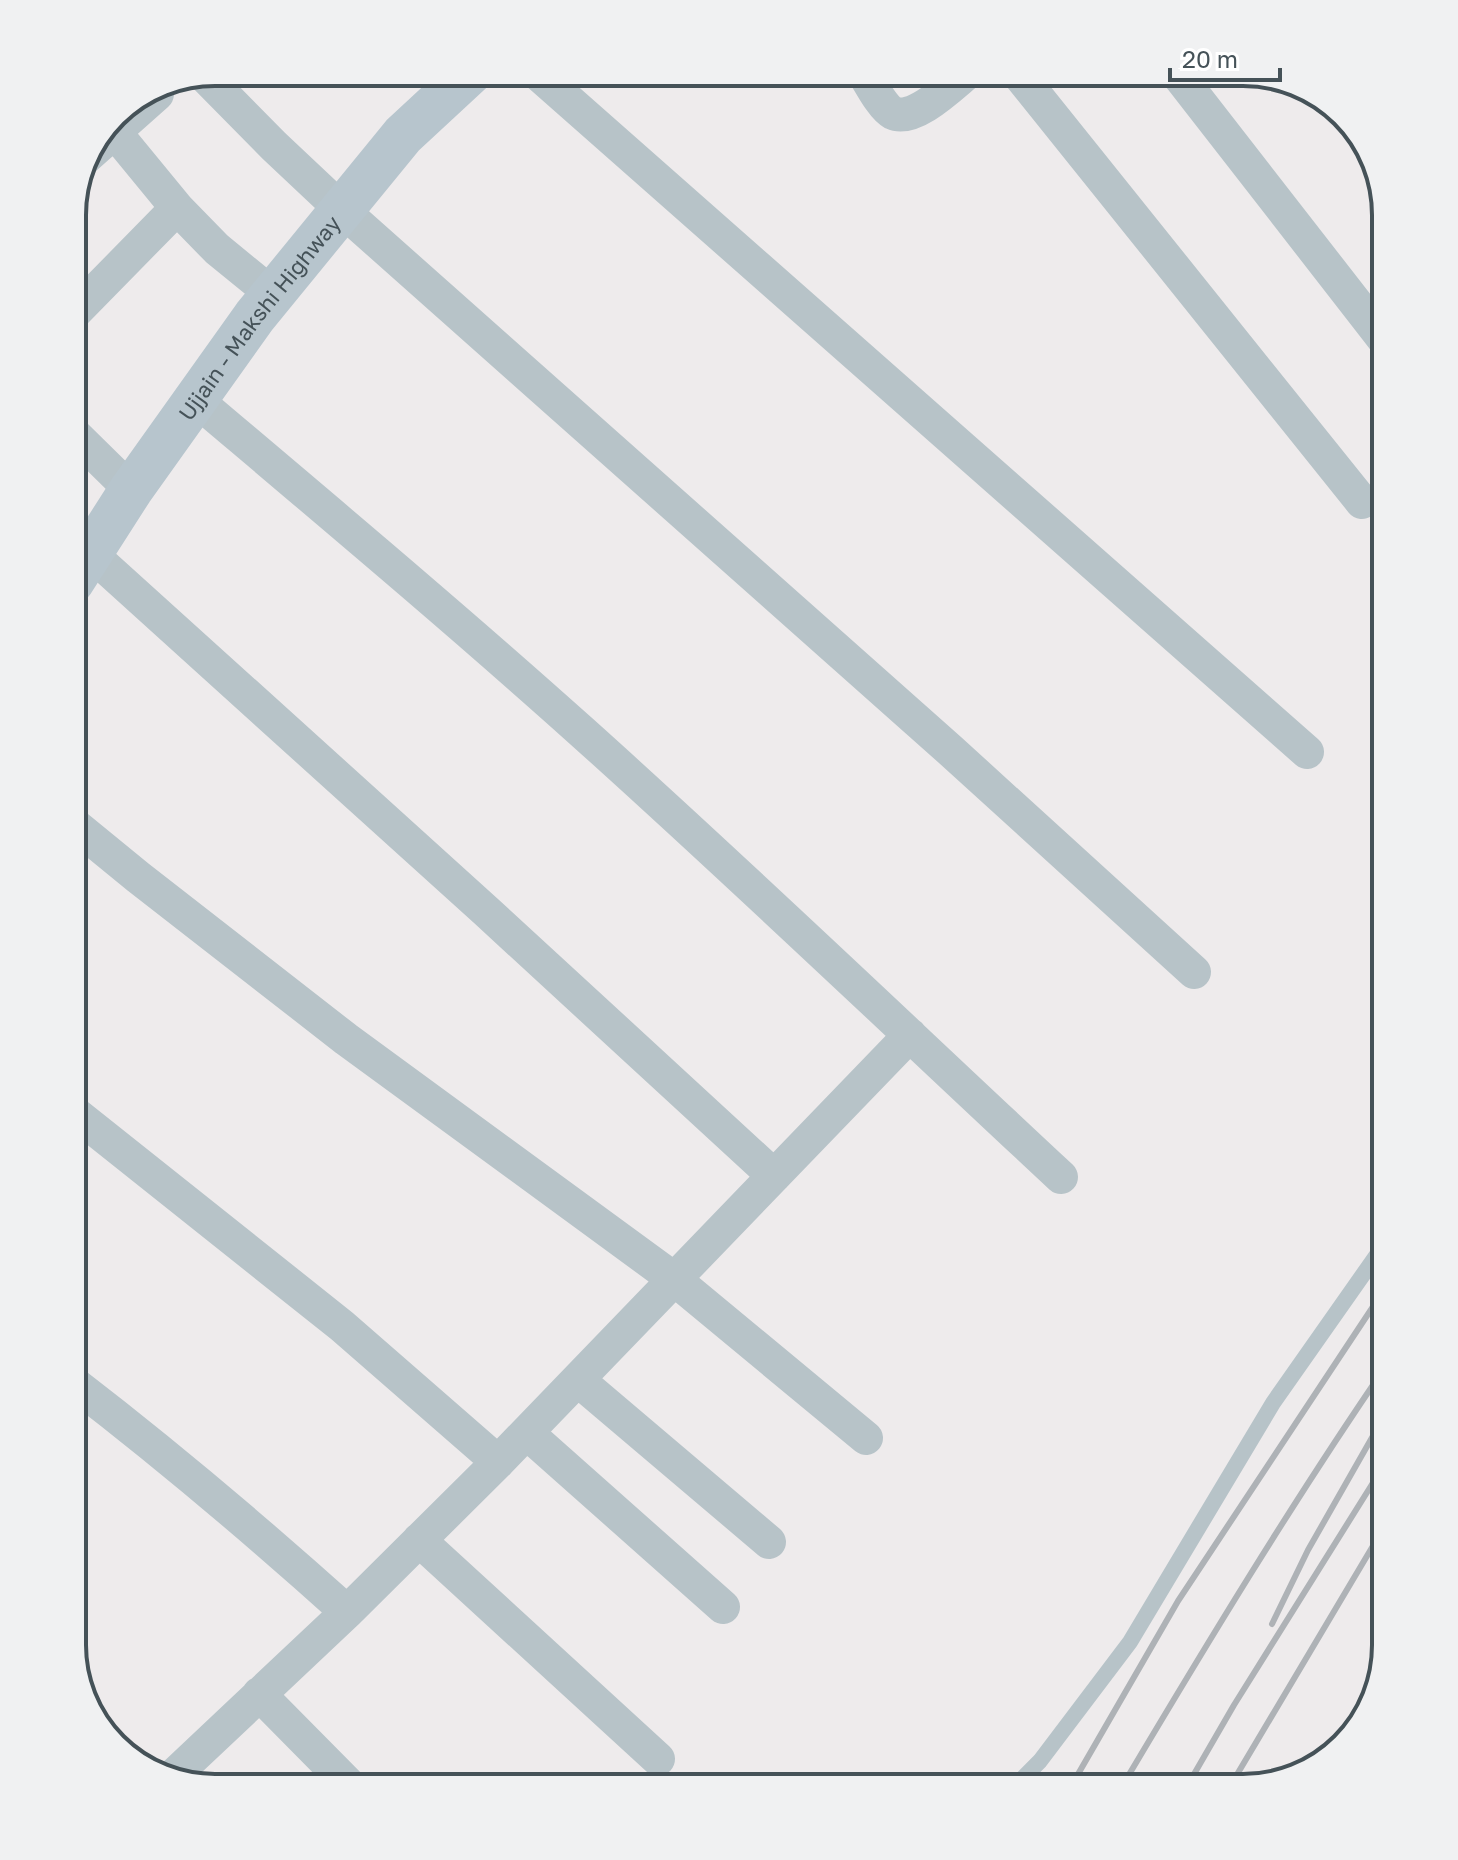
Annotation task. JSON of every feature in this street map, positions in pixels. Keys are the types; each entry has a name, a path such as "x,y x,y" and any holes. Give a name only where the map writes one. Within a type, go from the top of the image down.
{"main road":[{"name":"Ujjain - Makshi Highway","path":"86,560 131,490 272,294 403,135 456,86"}],"street":[{"path":"215,86 342,210 950,750 1194,972"},
{"path":"552,86 1307,752"},
{"path":"872,86 893,113 907,114 925,106 950,86"},
{"path":"1028,86 1362,502"},
{"path":"1187,86 1372,324"},
{"path":"115,133 177,208 217,249 272,294"},
{"path":"86,301 177,208"},
{"path":"195,399 422,590 560,712 1061,1177"},
{"path":"86,446 131,490"},
{"path":"86,572 486,911 774,1176"},
{"path":"86,834 346,1039 674,1279 866,1438"},
{"path":"180,1770 347,1612 527,1433 910,1035"},
{"path":"86,1122 342,1326 498,1462"},
{"path":"578,1380 769,1542"},
{"path":"86,1393 262,1536 347,1612"},
{"path":"527,1433 723,1607"},
{"path":"419,1540 658,1759"},
{"path":"259,1694 338,1774"}],"lane":[{"path":"1027,1774 1130,1642 1273,1403 1372,1262"}],"railway":[{"path":"1078,1774 1178,1601 1372,1308"},
{"path":"1129,1774 1250,1575 1372,1387"},
{"path":"1272,1624 1308,1550 1372,1438"},
{"path":"1194,1774 1372,1484"},
{"path":"1237,1774 1372,1548"}]}
